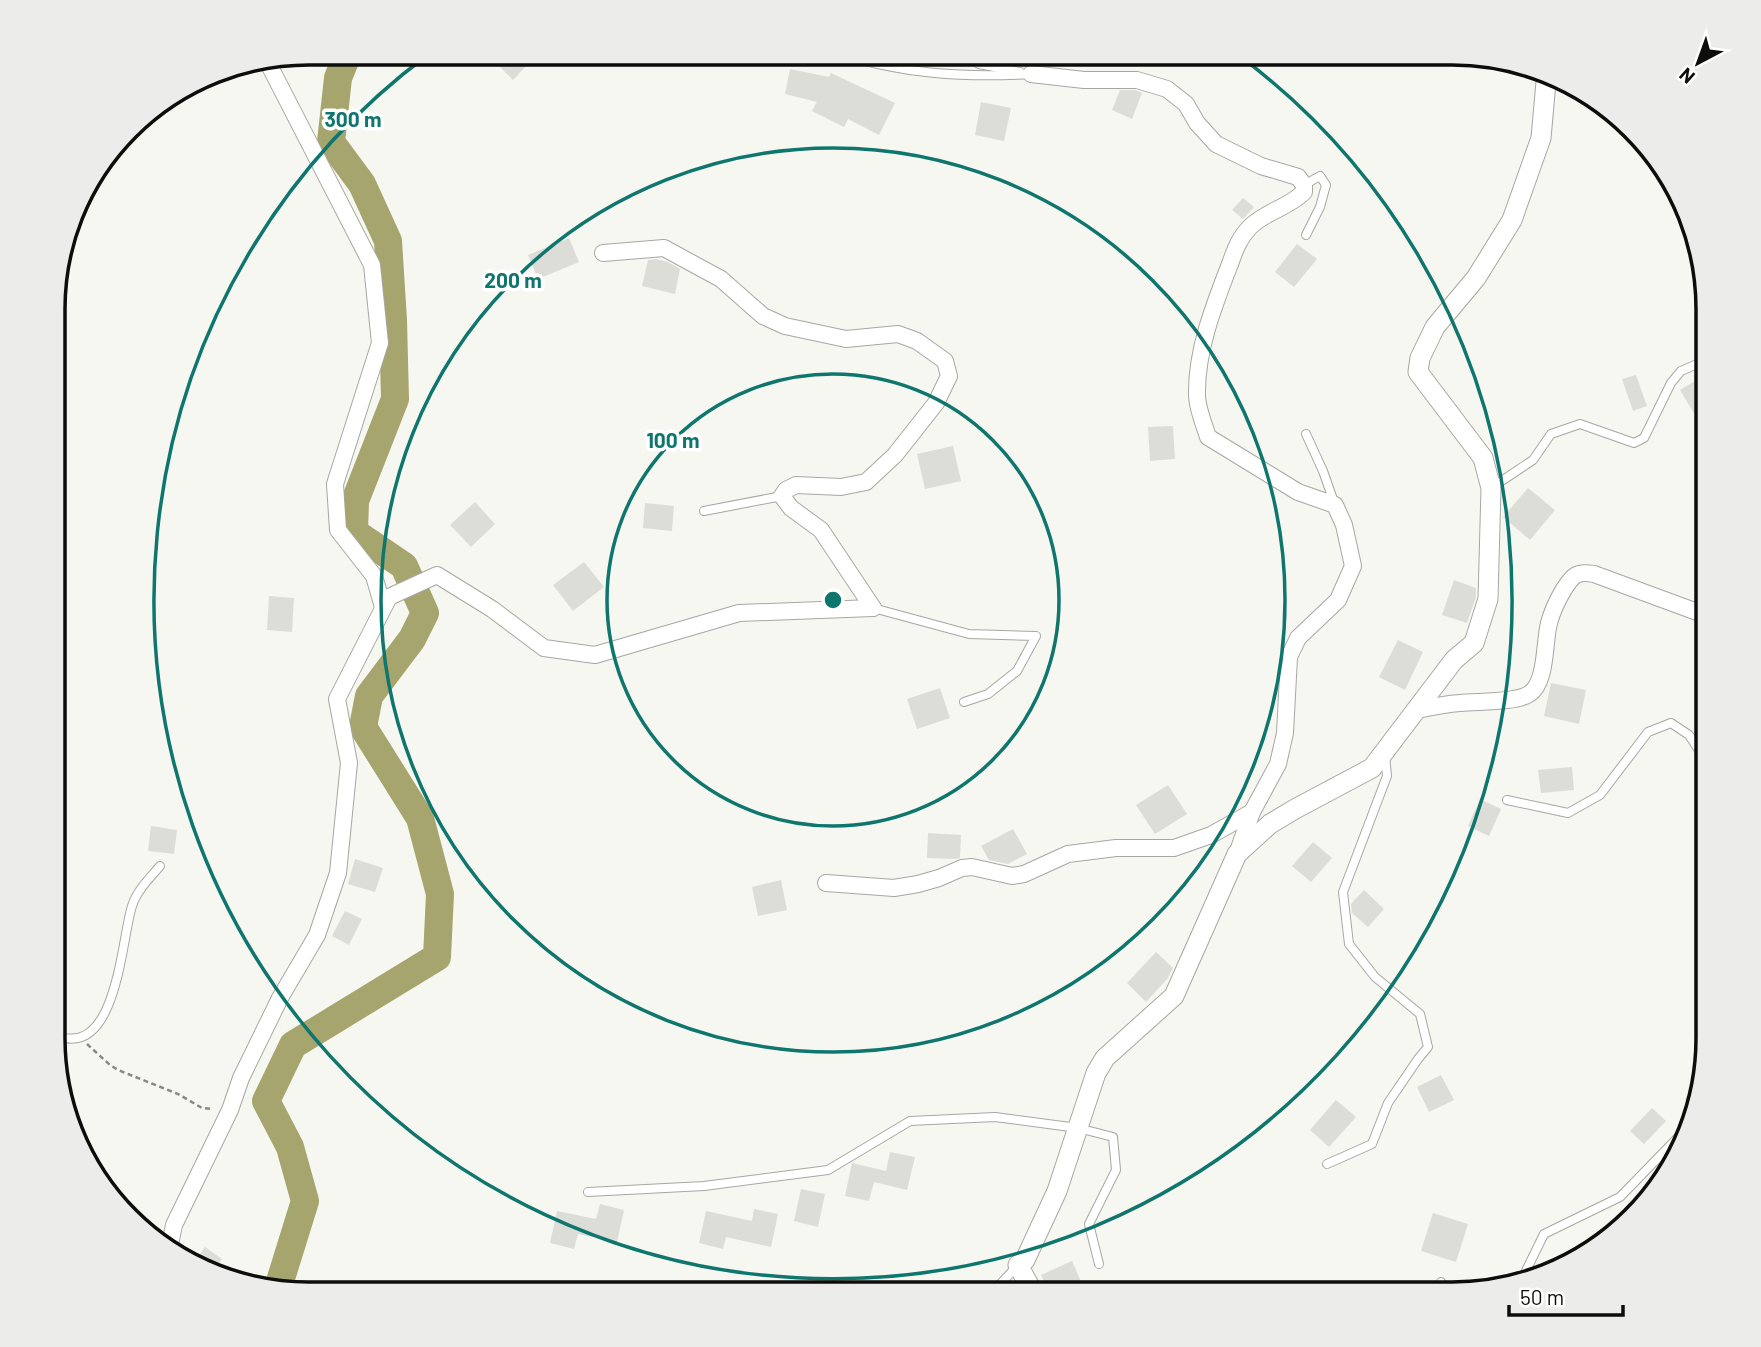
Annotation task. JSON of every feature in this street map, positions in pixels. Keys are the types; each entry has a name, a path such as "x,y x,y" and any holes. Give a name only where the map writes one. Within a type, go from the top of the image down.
{"street":[{"path":"271,68 372,265 380,343 335,484 338,530 374,576 386,602"},
{"path":"1027,1282 1018,1265 1026,1260 1057,1191 1096,1073 1105,1058 1174,996 1237,854 1252,812 1278,764 1285,733 1289,657 1298,638 1338,600 1353,566 1344,525 1335,505 1298,492 1208,436 1197,397 1199,362 1208,327 1240,239 1249,227 1274,209 1297,199 1304,192 1304,185 1298,177 1261,166 1216,144 1197,123 1186,104 1167,89 1137,80 1084,80 1031,74"},
{"path":"1237,854 1270,824 1295,808 1372,768 1454,660 1474,643 1488,600 1491,488 1483,458 1418,372 1420,358 1436,327 1476,278 1511,220 1541,138 1546,83"},
{"path":"603,253 664,248 721,279 763,316 785,326 846,339 898,334 917,341 945,361 948,376 936,404 895,455 866,482 841,487 796,485 786,490 782,496 790,508 821,530 873,608"},
{"path":"1417,709 1518,699 1531,694 1538,685 1549,624 1559,596 1572,577 1582,572 1696,612"},
{"path":"171,1240 174,1225 229,1110 241,1078 280,998 317,935 338,873 349,763 337,698 386,602 437,575 492,609 544,648 595,655 739,613 873,608"},
{"path":"826,883 894,888 918,884 972,867 1012,876 1024,874 1069,854 1116,848 1174,848 1211,835 1252,812"}],"lane":[{"path":"884,65 911,71 986,77 1031,74"},
{"path":"984,65 1031,74"},
{"path":"1304,185 1320,176 1326,185 1320,207 1306,235"},
{"path":"1491,488 1533,460 1551,434 1580,424 1634,443 1644,438 1671,383 1681,371 1696,364"},
{"path":"1306,434 1335,505"},
{"path":"704,511 782,496"},
{"path":"873,608 969,634 1036,636 1017,671 988,694 964,702"},
{"path":"1507,800 1568,813 1600,794 1647,732 1671,723 1689,735 1696,746"},
{"path":"1327,1164 1373,1144 1388,1102 1428,1047 1420,1014 1376,977 1349,944 1343,892 1387,776 1385,751"},
{"path":"65,1039 82,1038 92,1030 110,1003 132,904 160,866"},
{"path":"588,1192 704,1186 828,1170 910,1121 995,1117 1078,1128 1113,1137 1116,1170 1089,1224 1099,1264"},
{"path":"1526,1271 1544,1234 1620,1197 1672,1143"},
{"path":"1002,1282 1018,1265"}],"path":[{"path":"82,1038 90,1048 118,1070 178,1094 202,1108 229,1110"}],"building":[{"path":"498,65 527,65 513,80"},
{"path":"790,69 829,77 831,73 895,103 879,135 848,119 844,127 812,111 817,102 785,94"},
{"path":"1120,90 1142,93 1132,119 1112,110"},
{"path":"981,102 1011,108 1004,141 975,135"},
{"path":"1243,198 1254,207 1243,219 1232,210"},
{"path":"569,238 579,262 538,279 528,255"},
{"path":"1297,244 1317,259 1294,287 1275,272"},
{"path":"656,259 680,269 675,294 642,286 648,260"},
{"path":"1636,375 1647,406 1633,411 1622,379"},
{"path":"1696,380 1696,414 1695,415 1680,390"},
{"path":"1173,426 1175,459 1150,461 1148,427"},
{"path":"953,446 961,481 925,489 917,454"},
{"path":"1528,488 1555,510 1530,540 1503,517"},
{"path":"475,502 495,524 471,547 450,525"},
{"path":"645,503 674,506 672,531 643,528"},
{"path":"584,562 604,587 573,611 553,585"},
{"path":"1454,580 1476,588 1476,597 1467,623 1442,615"},
{"path":"269,596 294,598 292,632 267,630"},
{"path":"1398,640 1423,652 1405,690 1379,677"},
{"path":"1551,683 1586,690 1579,724 1544,716"},
{"path":"940,688 950,718 917,729 907,699"},
{"path":"1572,767 1574,790 1541,793 1538,770"},
{"path":"1168,785 1187,814 1155,834 1136,805"},
{"path":"1480,799 1501,809 1489,836 1468,826"},
{"path":"151,826 177,830 174,854 148,851"},
{"path":"1013,829 1027,854 1008,864 989,860 981,846"},
{"path":"928,833 961,835 960,858 927,858"},
{"path":"1313,842 1332,858 1311,882 1292,866"},
{"path":"355,859 383,868 375,892 348,884"},
{"path":"781,880 787,910 758,916 752,887"},
{"path":"1364,890 1384,909 1368,927 1352,913 1351,904"},
{"path":"345,911 362,919 349,945 332,936"},
{"path":"1156,952 1173,968 1168,978 1146,1002 1127,983"},
{"path":"1441,1075 1454,1100 1429,1112 1417,1087"},
{"path":"1336,1100 1356,1117 1329,1147 1310,1130"},
{"path":"1652,1108 1666,1121 1644,1144 1630,1131"},
{"path":"890,1152 915,1157 907,1190 874,1182 869,1201 845,1196 852,1163 886,1171"},
{"path":"801,1189 825,1194 818,1227 794,1221"},
{"path":"600,1204 624,1210 617,1242 578,1234 574,1249 550,1243 557,1211 596,1219"},
{"path":"754,1209 778,1214 771,1247 726,1237 723,1249 699,1243 706,1211 752,1221"},
{"path":"1433,1213 1468,1224 1456,1262 1421,1251"},
{"path":"205,1247 222,1259 218,1265 199,1256"},
{"path":"1072,1261 1081,1282 1044,1282 1041,1275"}],"waterway":[{"path":"280,1281 305,1201 290,1147 266,1101 293,1045 437,957 440,894 420,818 363,727 369,696 412,639 425,613 404,566 354,532 355,501 395,399 388,241 362,184 331,142 338,78 343,65"}]}
